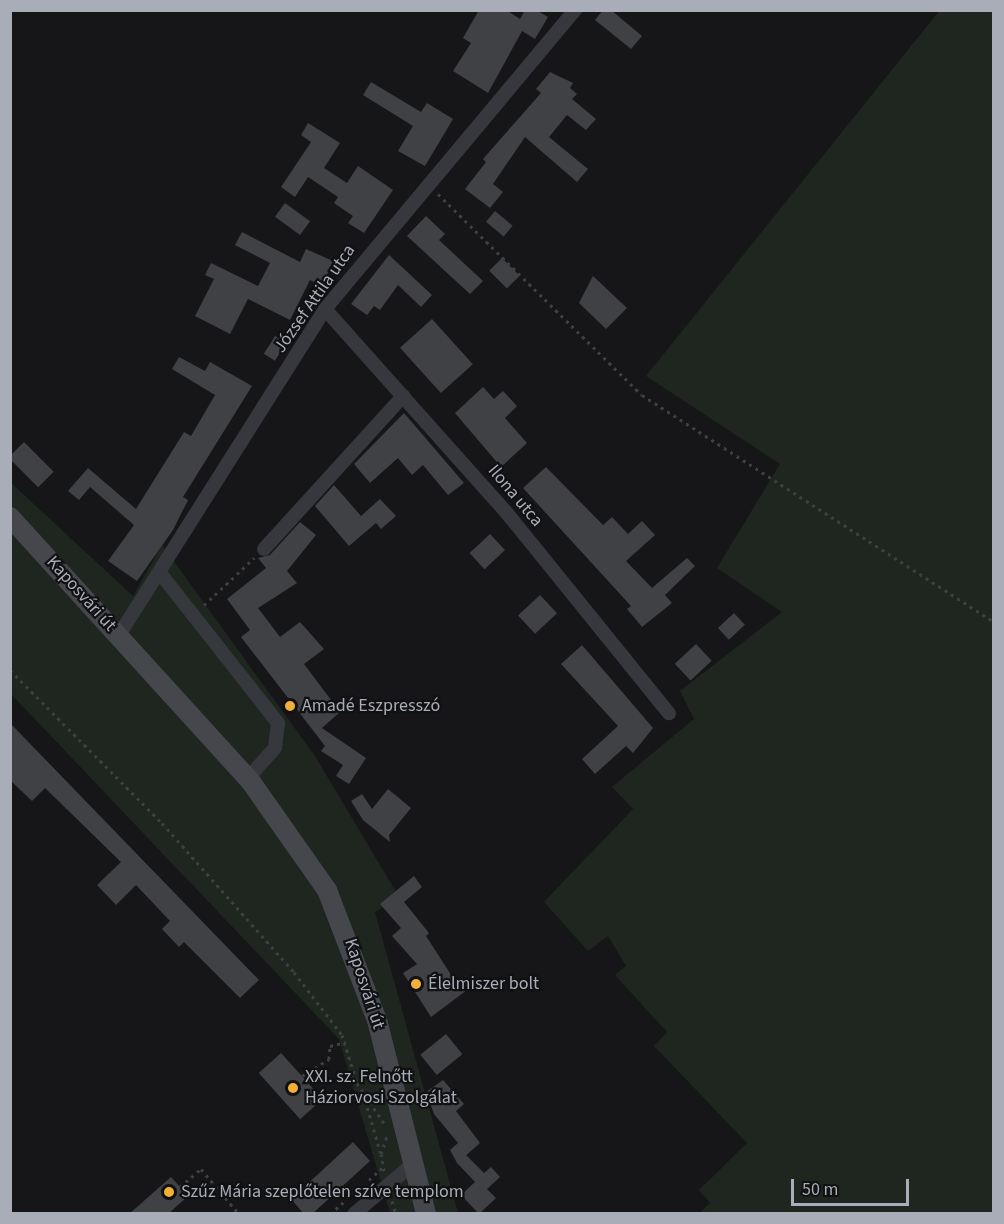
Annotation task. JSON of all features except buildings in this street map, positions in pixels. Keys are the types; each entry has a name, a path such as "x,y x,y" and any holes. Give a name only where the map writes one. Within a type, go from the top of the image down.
{"main road":[{"name":"Kaposvári út","path":"10,517 248,778 298,843 349,936 377,1020 426,1214"}],"street":[{"name":"József Attila utca","path":"119,635 326,309 385,233 429,188 575,10"},
{"name":"Ilona utca","path":"326,309 403,396 669,712"},
{"path":"264,549 403,396"},
{"path":"160,573 196,613 278,723 275,748 248,778"},
{"path":"354,1214 386,1184 414,1163"}],"path":[{"path":"429,188 448,199 642,395 993,622"},
{"path":"196,613 264,549"},
{"path":"10,670 208,872 346,1042 381,1154 386,1184"},
{"path":"302,1076 329,1059 330,1046 346,1042"},
{"path":"363,1091 386,1129 381,1154"},
{"path":"180,1187 201,1169 239,1214"}],"shaded area":[{"path":"940,10 994,11 993,1213 700,1213 710,1203 699,1190 747,1143 654,1046 667,1032 615,975 626,966 608,936 588,951 544,902 633,809 612,787 694,719 680,691 782,612 717,568 780,464 646,376"},
{"path":"10,482 133,596 162,545 315,756 399,897 375,912 458,1213 390,1213 339,1039 11,694"}],"place":[{"name":"Amadé Eszpresszó","path":"290,706"},
{"name":"Élelmiszer bolt","path":"416,984"},
{"name":"XXI. sz. Felnőtt Háziorvosi Szolgálat","path":"293,1088"},
{"name":"Szűz Mária szeplőtelen szíve templom","path":"169,1192"}]}
